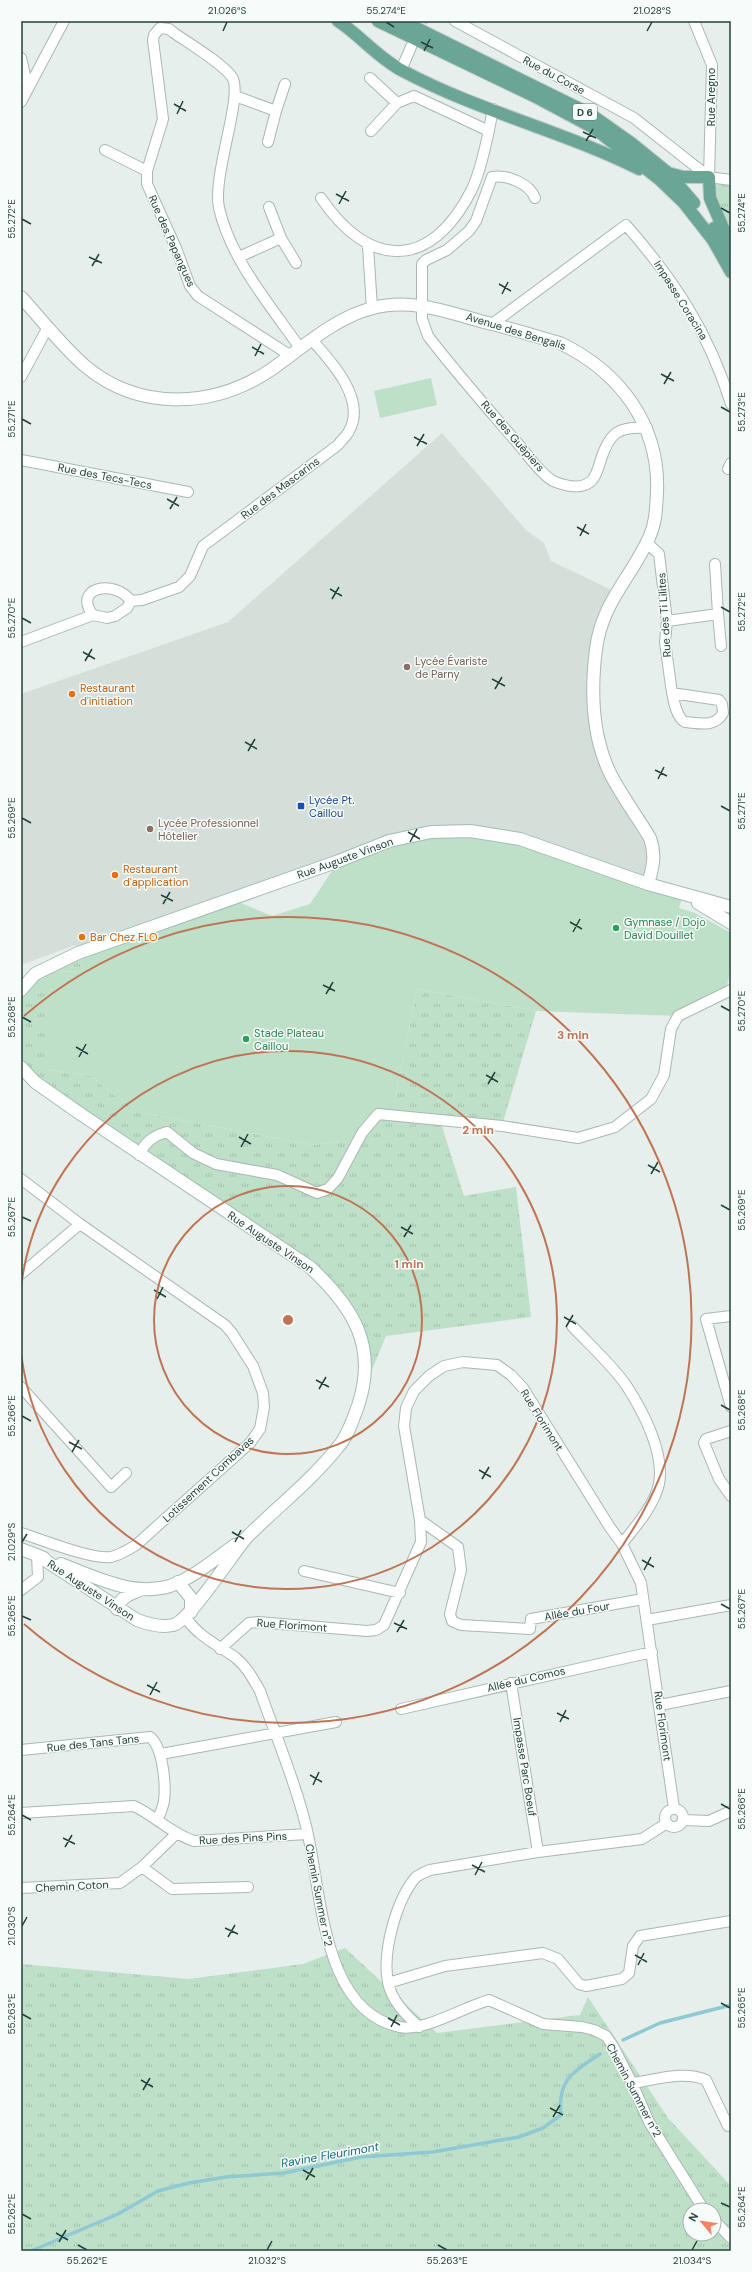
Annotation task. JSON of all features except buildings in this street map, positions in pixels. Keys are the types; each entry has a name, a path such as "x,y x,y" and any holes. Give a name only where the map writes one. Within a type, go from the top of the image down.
{"main road":[{"path":"338,21 379,56 426,83 599,149 663,176 709,177 710,198 731,247"},
{"name":"D 6","path":"378,21 536,97 594,128 663,176 713,240 731,272"},
{"name":"D 6","path":"402,21 590,114 631,143 663,176 694,203 731,251"},
{"name":"Avenue des Bengalis","path":"21,297 74,356 97,375 132,393 155,398 199,399 236,389 254,381 312,340 350,318 372,308 403,304 421,305 560,343 575,350 601,369 622,389 647,428 657,486 655,523 647,542 616,592 602,621 596,648 593,686 596,722 606,764 620,791 650,838 654,849 655,860 648,884"},
{"name":"Rue Auguste Vinson","path":"21,990 36,974 78,953 336,862 389,841 432,832 470,831 520,839 648,884 731,907"},
{"name":"Rue Auguste Vinson","path":"683,894 731,923"},
{"name":"Rue Auguste Vinson","path":"21,1067 35,1082 139,1155 310,1267 334,1289 347,1306 357,1327 366,1368 364,1389 353,1419 339,1446 247,1537 230,1556 189,1615 174,1625 156,1626 137,1620 117,1609 28,1552"},
{"name":"Rue Auguste Vinson","path":"28,1552 108,1581 143,1589 161,1588 178,1582 247,1537"},
{"path":"178,1582 186,1588 191,1598 189,1615"},
{"path":"117,1609 122,1598 127,1594 143,1589"}],"street":[{"path":"21,102 64,21"},
{"name":"Rue du Corse","path":"455,21 634,118 709,177"},
{"name":"Rue Aregno","path":"694,21 712,65 709,177"},
{"name":"Rue des Papangues","path":"165,28 169,29 228,72 235,83 235,96 218,178 219,206 227,233 239,257 295,352 209,305 190,286 173,241 149,190 147,171 157,143 163,119 153,40 157,30 165,28"},
{"path":"401,70 411,47"},
{"path":"21,58 28,88"},
{"path":"370,78 397,103"},
{"path":"268,142 284,84"},
{"path":"235,96 276,111"},
{"path":"371,131 397,103 414,96 489,131"},
{"path":"320,198 335,219 358,240 368,246 392,252 414,250 427,244 440,233 472,190 489,131 493,109"},
{"path":"105,150 147,171"},
{"name":"Rue des Guêpiers","path":"535,198 532,190 527,186 499,175 492,177 476,221 469,231 447,250 426,260 422,264 422,319 433,342 506,429 552,480 574,487 585,485 593,480 605,445 611,437 621,429 632,427 647,428"},
{"path":"709,177 731,180"},
{"path":"269,207 281,238 296,263"},
{"name":"Impasse Coracina","path":"492,324 626,225 657,260 698,324 720,368 731,404"},
{"path":"239,257 281,238"},
{"path":"368,246 372,308"},
{"path":"21,377 48,327"},
{"name":"Rue des Mascarins","path":"131,601 142,600 179,586 190,576 203,546 338,445 350,431 354,415 346,386 335,366 312,340"},
{"name":"Rue des Tecs-Tecs","path":"21,460 188,492"},
{"name":"Rue des Ti Lilites","path":"647,542 659,554 667,621 665,642 672,693 679,715 685,722 708,724 716,722 723,713 722,704 719,700 672,693"},
{"path":"715,564 721,646"},
{"path":"21,642 93,615 107,618 115,616 127,608 131,601 126,594 113,588 96,589 90,594 87,601 88,608 93,615"},
{"path":"667,621 718,614"},
{"path":"139,1155 144,1145 155,1135 167,1132 193,1153 216,1164 277,1175 317,1193 328,1189 338,1178 362,1133 378,1114 502,1126 578,1138 598,1133 615,1127 651,1099 664,1075 669,1037 678,1016 731,990"},
{"name":"Lotissement Combavas","path":"21,1179 80,1224 225,1325 232,1333 253,1366 263,1393 260,1428 250,1443 136,1545 120,1554 109,1557 89,1554 21,1532"},
{"path":"21,1274 80,1224"},
{"path":"731,1316 706,1319 731,1407"},
{"path":"572,1326 626,1385 654,1438 658,1456 659,1485 654,1498 622,1544"},
{"name":"Rue Florimont","path":"220,1649 249,1622 376,1630 384,1625 388,1620 421,1542 420,1520 404,1426 406,1408 414,1391 430,1376 444,1366 463,1362 480,1362 497,1365 511,1375 523,1388 609,1526 622,1544 641,1583 674,1808"},
{"path":"21,1387 111,1487 126,1473"},
{"path":"731,1431 706,1439 704,1443 719,1479 731,1496"},
{"name":"Allée du Four","path":"420,1520 458,1547 461,1570 450,1614 452,1621 461,1625 530,1629 531,1619 644,1599"},
{"path":"21,1540 28,1552 38,1577 21,1590"},
{"path":"304,1571 400,1592"},
{"path":"647,1620 731,1605"},
{"name":"Chemin Summer n°2","path":"189,1615 202,1637 237,1659 249,1672 260,1691 306,1823 328,1945 336,1968 359,2004 374,2016 401,2027 419,2027 461,2009 489,2000 543,2024 582,2027 594,2030 606,2036 613,2046 632,2083 649,2122 699,2202"},
{"name":"Allée du Comos","path":"401,1709 510,1683 652,1652"},
{"name":"Impasse Parc Boeuf","path":"510,1683 538,1852"},
{"path":"660,1705 731,1692"},
{"path":"158,1820 164,1802 161,1754 336,1722"},
{"name":"Rue des Tans Tans","path":"21,1750 150,1738 156,1742 161,1754"},
{"name":"Rue des Pins Pins","path":"21,1813 134,1806 158,1820 176,1834 194,1841 307,1834"},
{"path":"667,1824 666,1813 674,1808 679,1809 684,1815 684,1820"},
{"path":"667,1824 677,1827 684,1820 709,1821 731,1811"},
{"path":"419,2027 399,2005 388,1984 386,1963 395,1920 406,1891 417,1876 430,1870 538,1852 642,1839 667,1824"},
{"name":"Chemin Coton","path":"21,1888 120,1883 142,1867 176,1834"},
{"path":"142,1867 172,1889 248,1887"},
{"path":"388,1984 444,1966 543,1953 558,1959 579,1984 586,1986 622,1979 629,1973 633,1946 640,1936 731,1921"},
{"path":"632,2083 686,2076 699,2077 706,2080 728,2126 731,2126"},
{"path":"722,2228 731,2238"}],"shaded area":[{"name":"Lycée Évariste de Parny","path":"442,433 526,530 544,543 551,561 616,592 602,621 593,686 604,757 650,838 648,884 431,832 78,953 75,945 21,965 21,694 228,622"}],"green space":[{"path":"718,184 731,186 731,247 710,198"},
{"path":"431,378 437,405 380,418 374,391"},
{"path":"493,834 683,894 679,908 695,913 731,933 731,965 726,992 678,1016 536,1011 417,989 392,1114 378,1114 362,1133 342,1141 313,1145 153,1115 119,1099 91,1076 44,1069 46,983 60,972 84,971 78,953 231,899 272,916 310,904 332,871 336,862 389,841"},
{"path":"78,953 84,971 60,972 44,1069 91,1076 119,1099 153,1115 313,1145 342,1141 367,1124 392,1114 417,989 536,1011 502,1126 440,1120 464,1196 516,1187 531,1317 386,1336 364,1389 363,1349 334,1289 21,1067 21,990"},
{"path":"345,1948 437,2033 580,2015 588,1997 668,2118 731,2186 731,2251 21,2251 21,1964 188,1979 303,1964"}],"waterway":[{"name":"Ravine Fleurimont","path":"623,2040 660,2023 731,2005"},
{"name":"Ravine Fleurimont","path":"31,2251 118,2214 158,2191 189,2183 226,2177 284,2173 361,2157 433,2152 519,2137 543,2128 561,2115 560,2103 564,2085 575,2072 600,2054"}],"tunnel":[{"path":"416,36 423,21"}],"place":[{"name":"Lycée Évariste de Parny","path":"407,667"},
{"name":"Restaurant d'initiation","path":"72,694"},
{"name":"Lycée Pt. Caillou","path":"301,806"},
{"name":"Lycée Professionnel Hôtelier","path":"150,829"},
{"name":"Restaurant d'application","path":"115,875"},
{"name":"Gymnase / Dojo David Douillet","path":"616,928"},
{"name":"Bar Chez FLO","path":"82,937"},
{"name":"Stade Plateau Caillou","path":"246,1039"}]}
